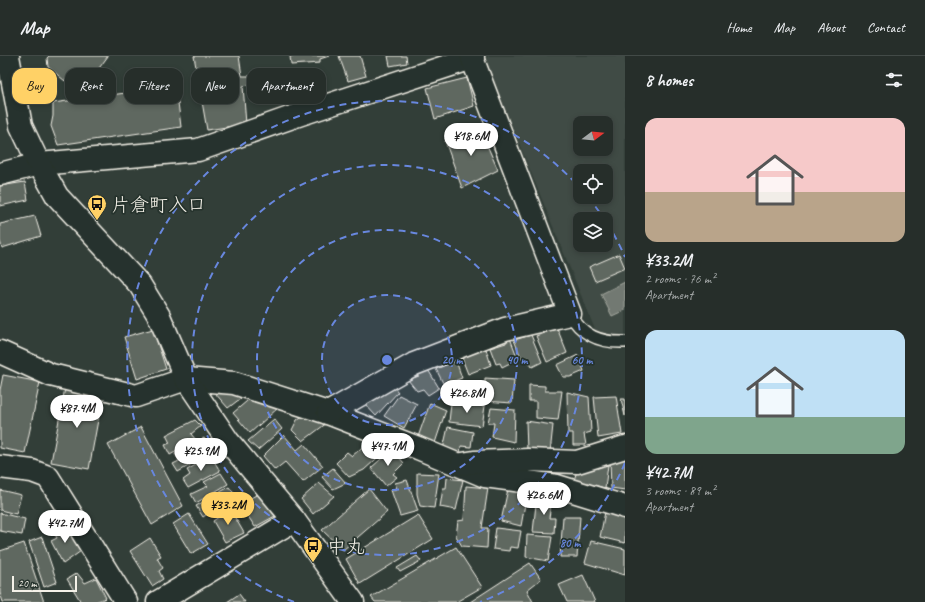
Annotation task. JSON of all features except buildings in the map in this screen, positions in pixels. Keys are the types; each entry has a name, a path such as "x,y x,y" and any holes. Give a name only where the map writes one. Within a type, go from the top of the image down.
{"street":[{"path":"8,56 21,126 38,164 57,196 140,285 159,316 186,379 228,441 294,520 353,602"},
{"path":"0,174 38,164 198,150 472,57 570,314 505,329 414,364 328,412"},
{"path":"0,352 51,375 136,396 186,379 234,382 328,412 485,476 557,486 625,506"},
{"path":"459,465 474,462 528,460 577,462 625,447"},
{"path":"0,466 32,471 48,477 126,602"},
{"path":"158,602 294,520"}],"lane":[{"path":"570,314 574,321 585,332 596,339 611,343 625,342"}],"shaded area":[{"path":"488,56 625,56 625,336 617,339 596,332 485,60"},
{"path":"625,282 625,310 612,316 601,294"}],"place":[{"name":"片倉町入口","path":"97,221"},
{"name":"中丸","path":"313,563"}]}
